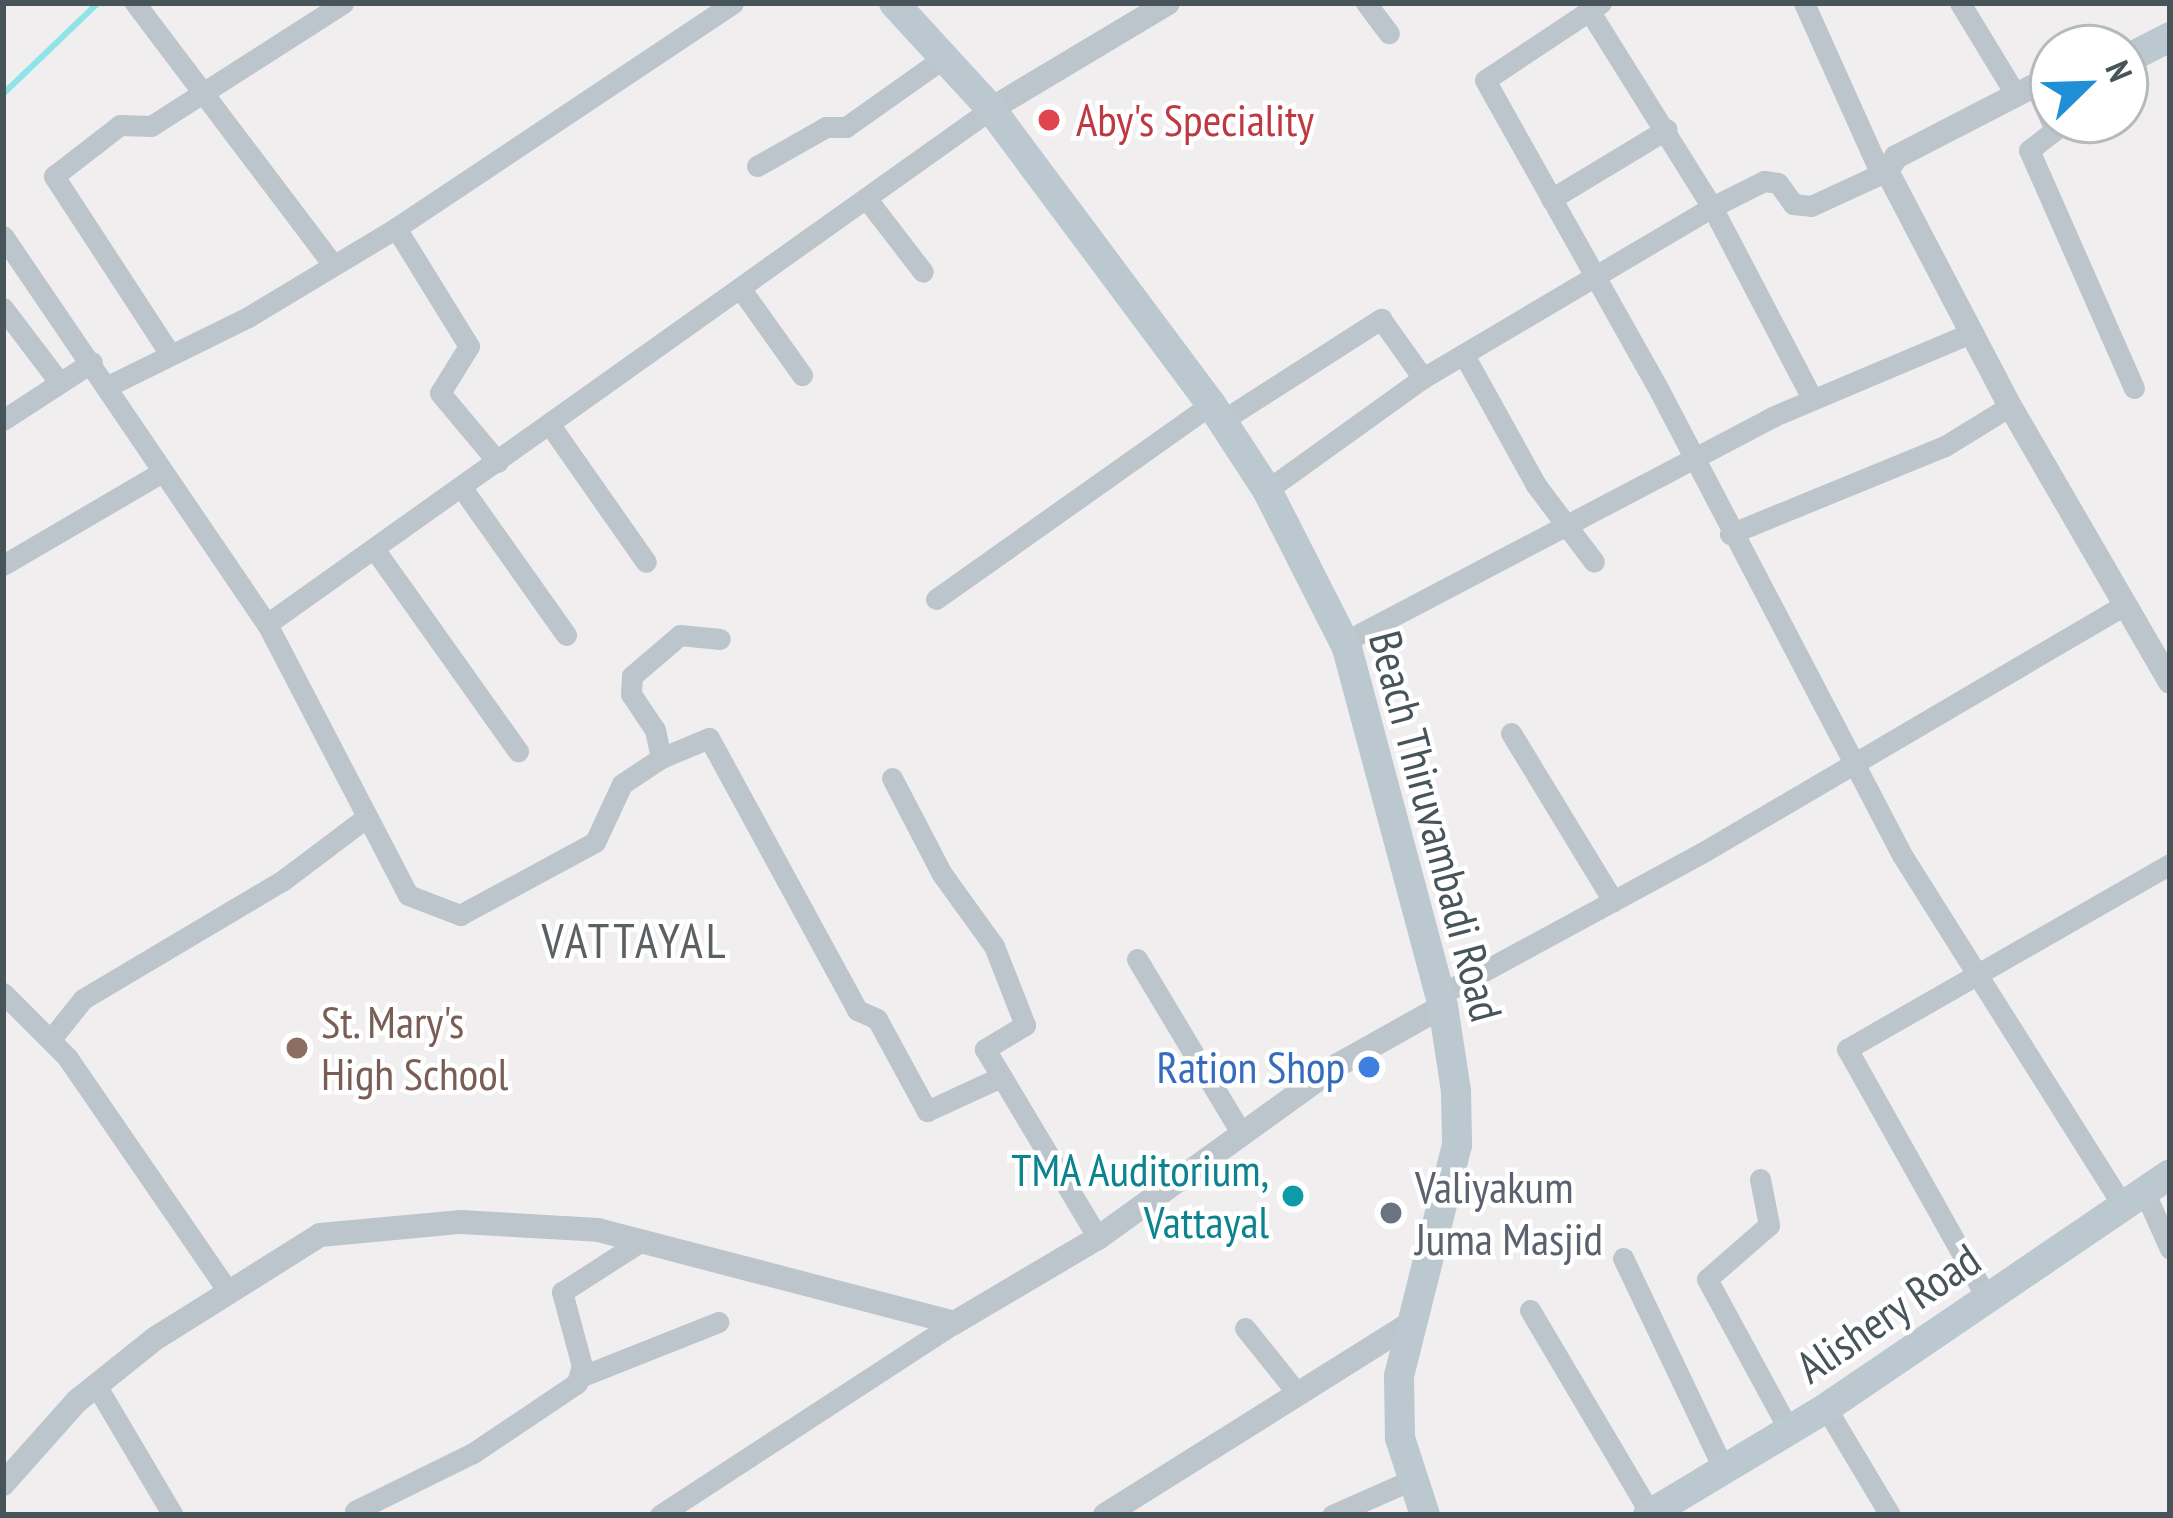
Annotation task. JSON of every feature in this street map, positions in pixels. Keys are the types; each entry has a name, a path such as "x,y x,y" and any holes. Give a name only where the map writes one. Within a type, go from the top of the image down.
{"main road":[{"name":"Beach Thiruvambadi Road","path":"894,3 991,109 1217,412 1268,490 1344,642 1441,1001 1457,1145 1399,1376 1409,1481 1425,1515"},
{"name":"Alishery Road","path":"1649,1514 1790,1432 2170,1174"}],"street":[{"path":"168,351 54,176 120,124 151,127 343,3"},
{"path":"108,386 168,351 248,317 396,229 733,3"},
{"path":"267,625 991,109 1168,3"},
{"path":"1366,3 1389,33"},
{"path":"1804,3 1884,172 2010,406 2170,682"},
{"path":"1960,3 2029,78"},
{"path":"140,5 333,265"},
{"path":"1812,398 1712,207 1596,7 1485,80 1696,460 1730,534 1852,763 1978,970 2170,1249"},
{"path":"757,166 826,127 846,127 945,57"},
{"path":"1268,490 1423,378 1712,207 1764,181 1778,183 1793,204 1811,206 1884,172 1896,157 2029,88"},
{"path":"1551,199 1666,129"},
{"path":"2036,144 2029,150 2134,388"},
{"path":"866,198 923,272"},
{"path":"396,229 470,346 440,393 498,462"},
{"path":"3,236 267,625 408,895 460,915 595,842 622,784 661,758 709,737 857,1010 877,1019 927,1111 1001,1077"},
{"path":"740,288 802,375"},
{"path":"3,308 60,383"},
{"path":"936,599 1217,412 1381,319 1423,378"},
{"path":"1344,642 1812,398 1973,332"},
{"path":"1464,355 1564,525 1594,562"},
{"path":"3,420 92,362"},
{"path":"1730,534 1945,446 2010,406"},
{"path":"550,424 646,562"},
{"path":"3,566 162,472"},
{"path":"462,488 566,635"},
{"path":"375,550 518,751"},
{"path":"660,1515 954,1323 1098,1238 1338,1065 2122,606"},
{"path":"661,758 655,730 631,694 632,676 680,635 720,639"},
{"path":"1511,733 1613,901"},
{"path":"892,778 942,874 994,946 1024,1025 986,1049 1098,1238"},
{"path":"51,1039 82,999 282,881 368,817"},
{"path":"1988,1300 1847,1048 2170,864"},
{"path":"1137,959 1241,1133"},
{"path":"3,993 51,1039 226,1288"},
{"path":"1760,1179 1769,1226 1707,1279 1790,1432"},
{"path":"3,1484 96,1385 226,1288 320,1235 505,1221 643,1240 954,1323"},
{"path":"580,1377 562,1292 643,1240"},
{"path":"1623,1258 1724,1470"},
{"path":"1530,1310 1649,1514"},
{"path":"355,1511 473,1453 580,1377 718,1322"},
{"path":"1105,1515 1411,1323"},
{"path":"1245,1328 1297,1393"},
{"path":"96,1385 173,1515"},
{"path":"1826,1408 1890,1515"},
{"path":"1332,1515 1409,1481"}],"waterway":[{"path":"3,94 98,3"}],"place":[{"name":"Aby's Speciality","path":"1049,120"},
{"name":"St. Mary's High School","path":"297,1048"},
{"name":"Ration Shop","path":"1369,1067"},
{"name":"TMA Auditorium, Vattayal","path":"1293,1196"},
{"name":"Valiyakum Juma Masjid","path":"1391,1213"}],"district":[{"name":"VATTAYAL","path":"635,941"}]}
